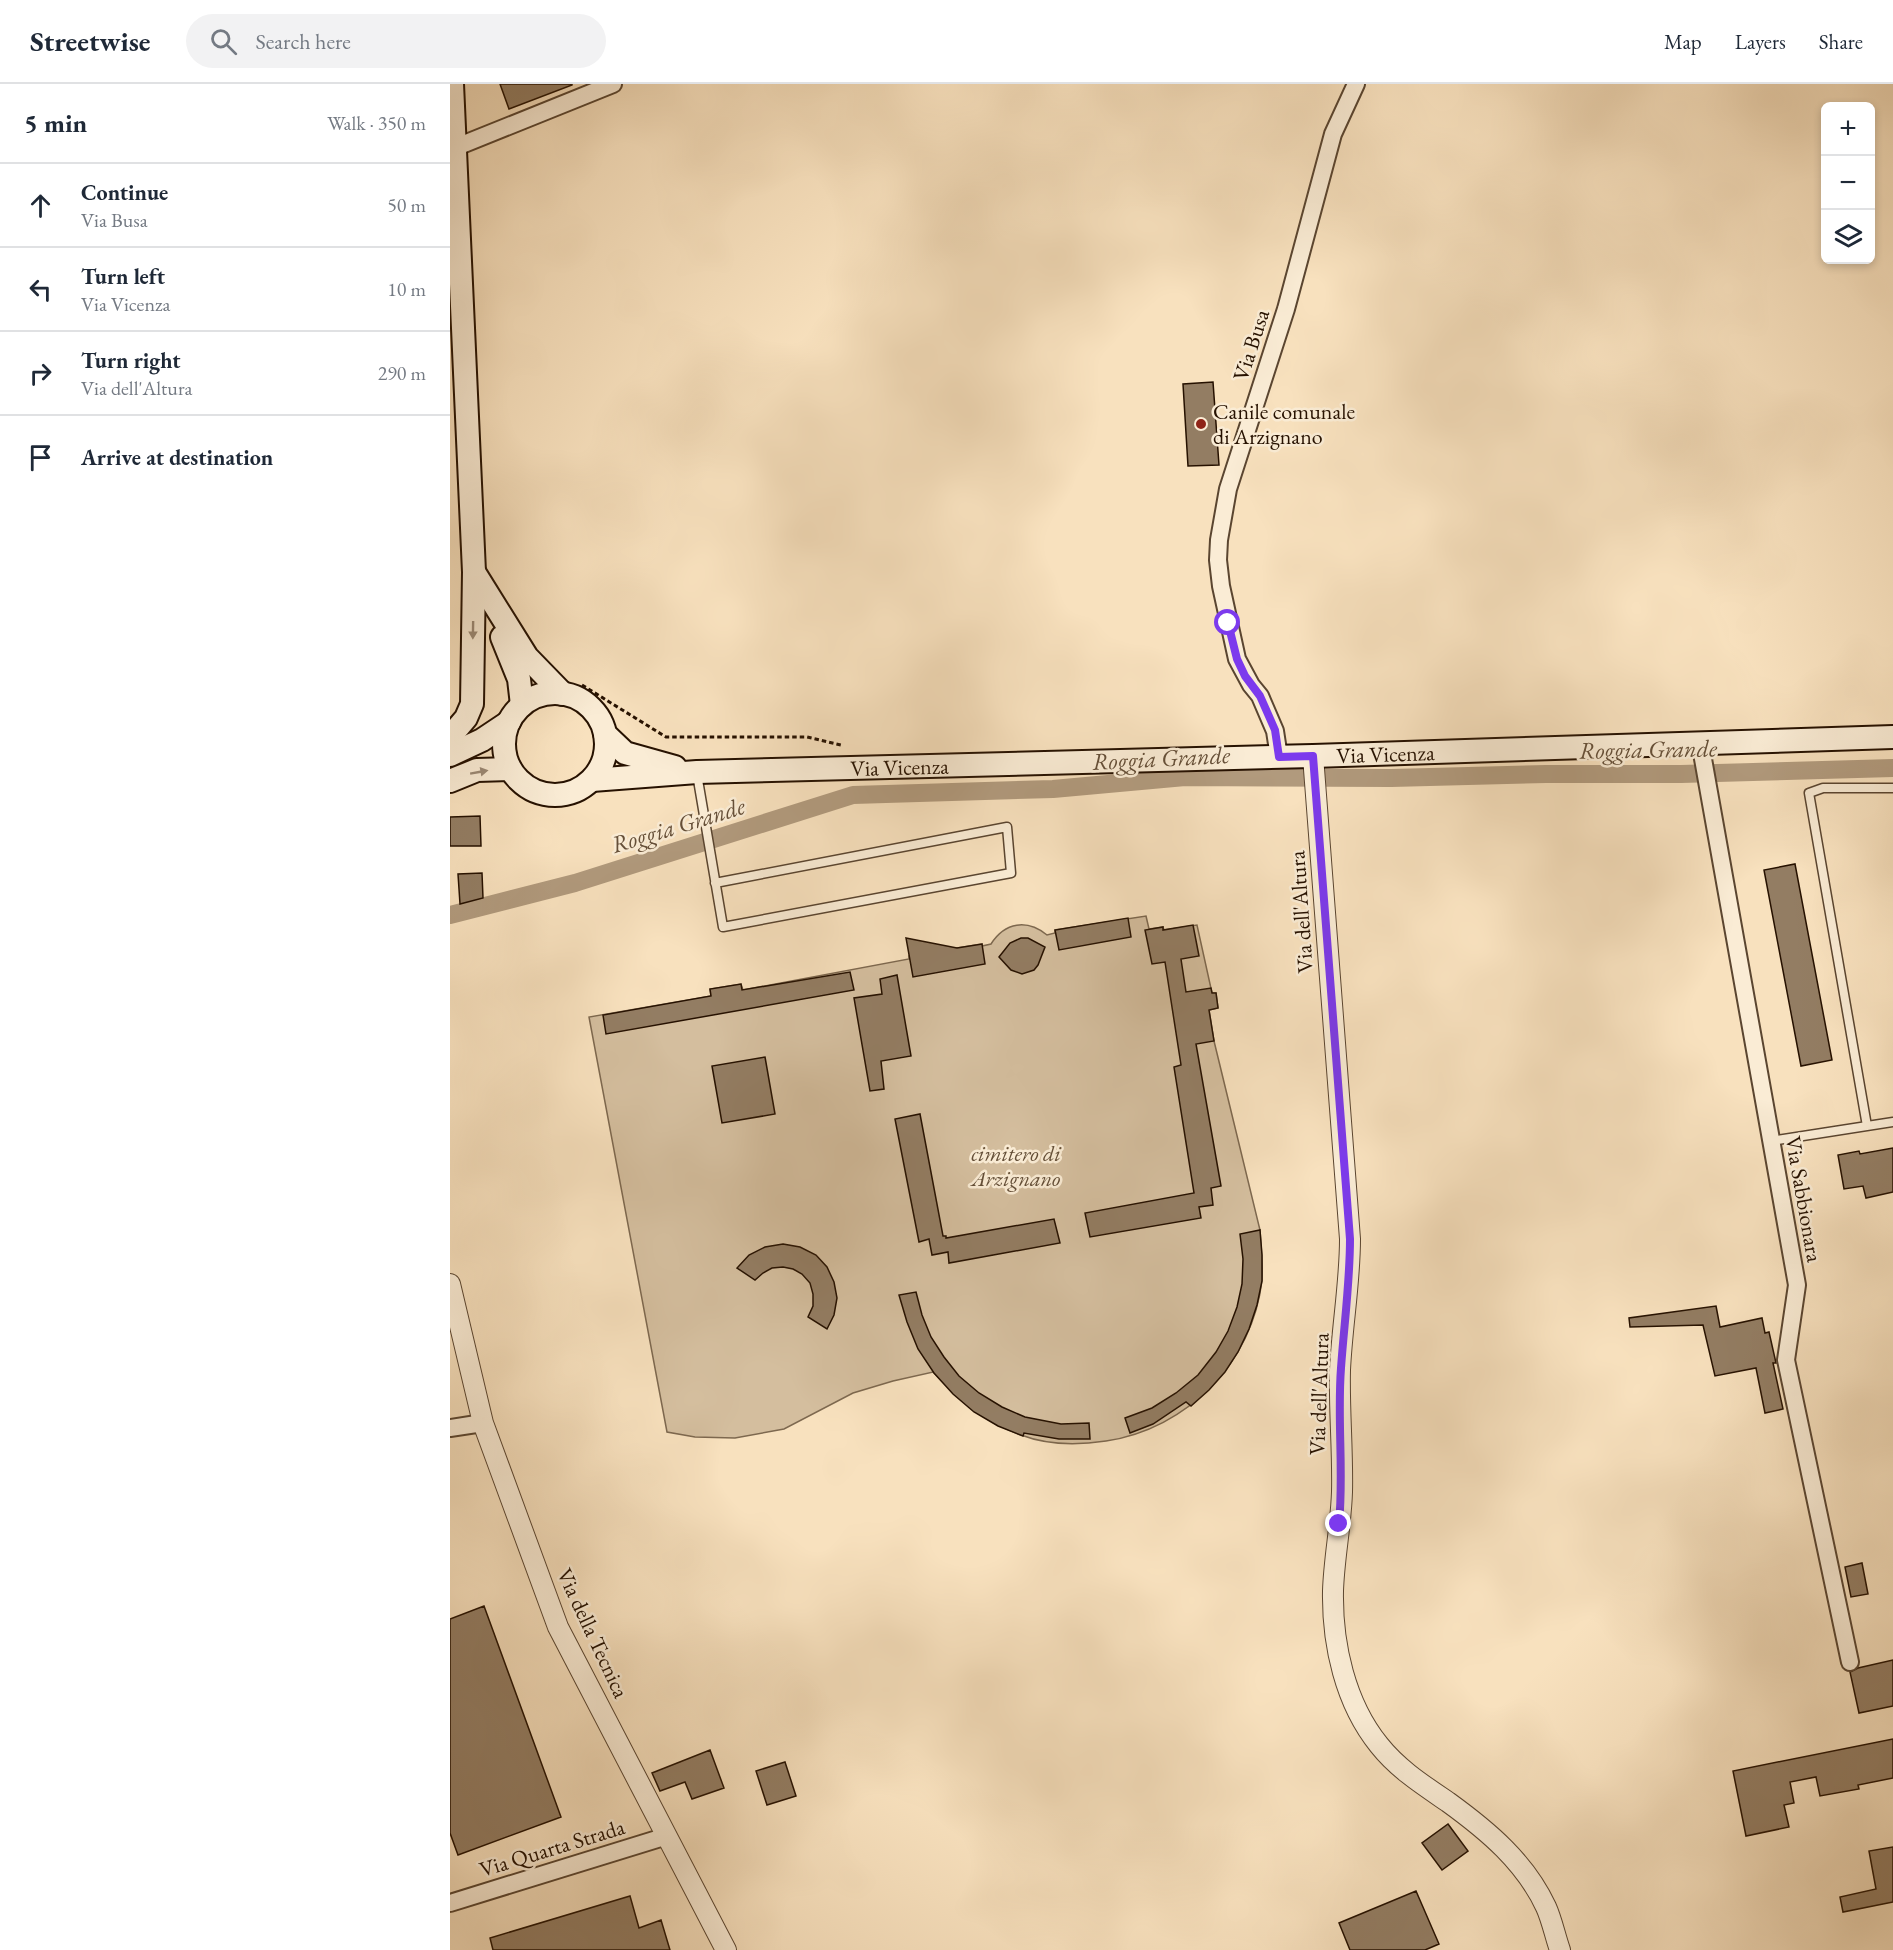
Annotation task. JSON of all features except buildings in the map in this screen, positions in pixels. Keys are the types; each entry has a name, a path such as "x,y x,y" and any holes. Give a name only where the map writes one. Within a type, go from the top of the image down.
{"main road":[{"path":"450,737 466,718 472,705 474,572 452,84"},
{"path":"474,572 527,657 568,687"},
{"path":"450,781 477,770 510,769 505,754 504,738 516,714 519,679 474,572"},
{"path":"450,755 482,740 541,696 568,687"},
{"name":"Via Vicenza","path":"568,687 578,699 590,707 600,720 605,734 625,753 697,772"},
{"path":"592,780 604,758 605,734"},
{"name":"Via Vicenza","path":"510,769 527,786 549,795 564,794 579,789 592,780 697,772 1279,757 1893,737"}],"street":[{"path":"454,148 613,84"},
{"name":"Via Busa","path":"1279,757 1275,730 1260,696 1245,676 1237,659 1221,586 1218,560 1219,540 1228,489 1286,309 1333,134 1356,84"},
{"name":"Via Sabbionara","path":"1700,743 1797,1285 1786,1360 1850,1662"},
{"name":"Via dell'Altura","path":"1313,756 1350,1239 1349,1283 1341,1368 1342,1493 1333,1593 1338,1649 1352,1697 1377,1743 1396,1765 1473,1820 1499,1842 1518,1863 1546,1908 1560,1950"},
{"name":"Via della Tecnica","path":"450,1284 483,1423 558,1627 726,1950"},
{"path":"450,1428 483,1423"},
{"name":"Via Quarta Strada","path":"450,1904 667,1836"}],"lane":[{"path":"697,772 723,927 1011,873 1007,827 716,883"},
{"path":"1867,1126 1809,793 1823,789 1893,788"},
{"path":"1771,1141 1893,1122"}],"path":[{"path":"568,687 666,737 807,737 841,745"}],"green space":[{"name":"cimitero di Arzignano","path":"1146,916 1149,929 1163,927 1164,930 1197,925 1212,993 1216,993 1218,1008 1209,1010 1214,1041 1260,1230 1262,1280 1256,1310 1245,1338 1230,1364 1211,1387 1189,1406 1163,1422 1136,1434 1096,1442 1052,1442 1008,1430 974,1409 933,1372 853,1393 784,1429 735,1438 695,1437 667,1432 589,1017 711,996 710,989 741,984 743,990 909,959 909,956 982,944 982,946 991,944 1003,931 1017,925 1032,927 1047,935 1055,933 1055,930"}],"waterway":[{"name":"Roggia Grande","path":"450,915 575,883 853,795 1053,789 1185,777 1391,778 1893,768"}],"place":[{"name":"Canile comunale di Arzignano","path":"1201,424"}],"route":[{"path":"1228,623 1237,659 1245,676 1260,696 1275,730 1279,757 1313,756 1350,1239 1350,1271 1341,1368 1342,1493 1339,1524"}]}
